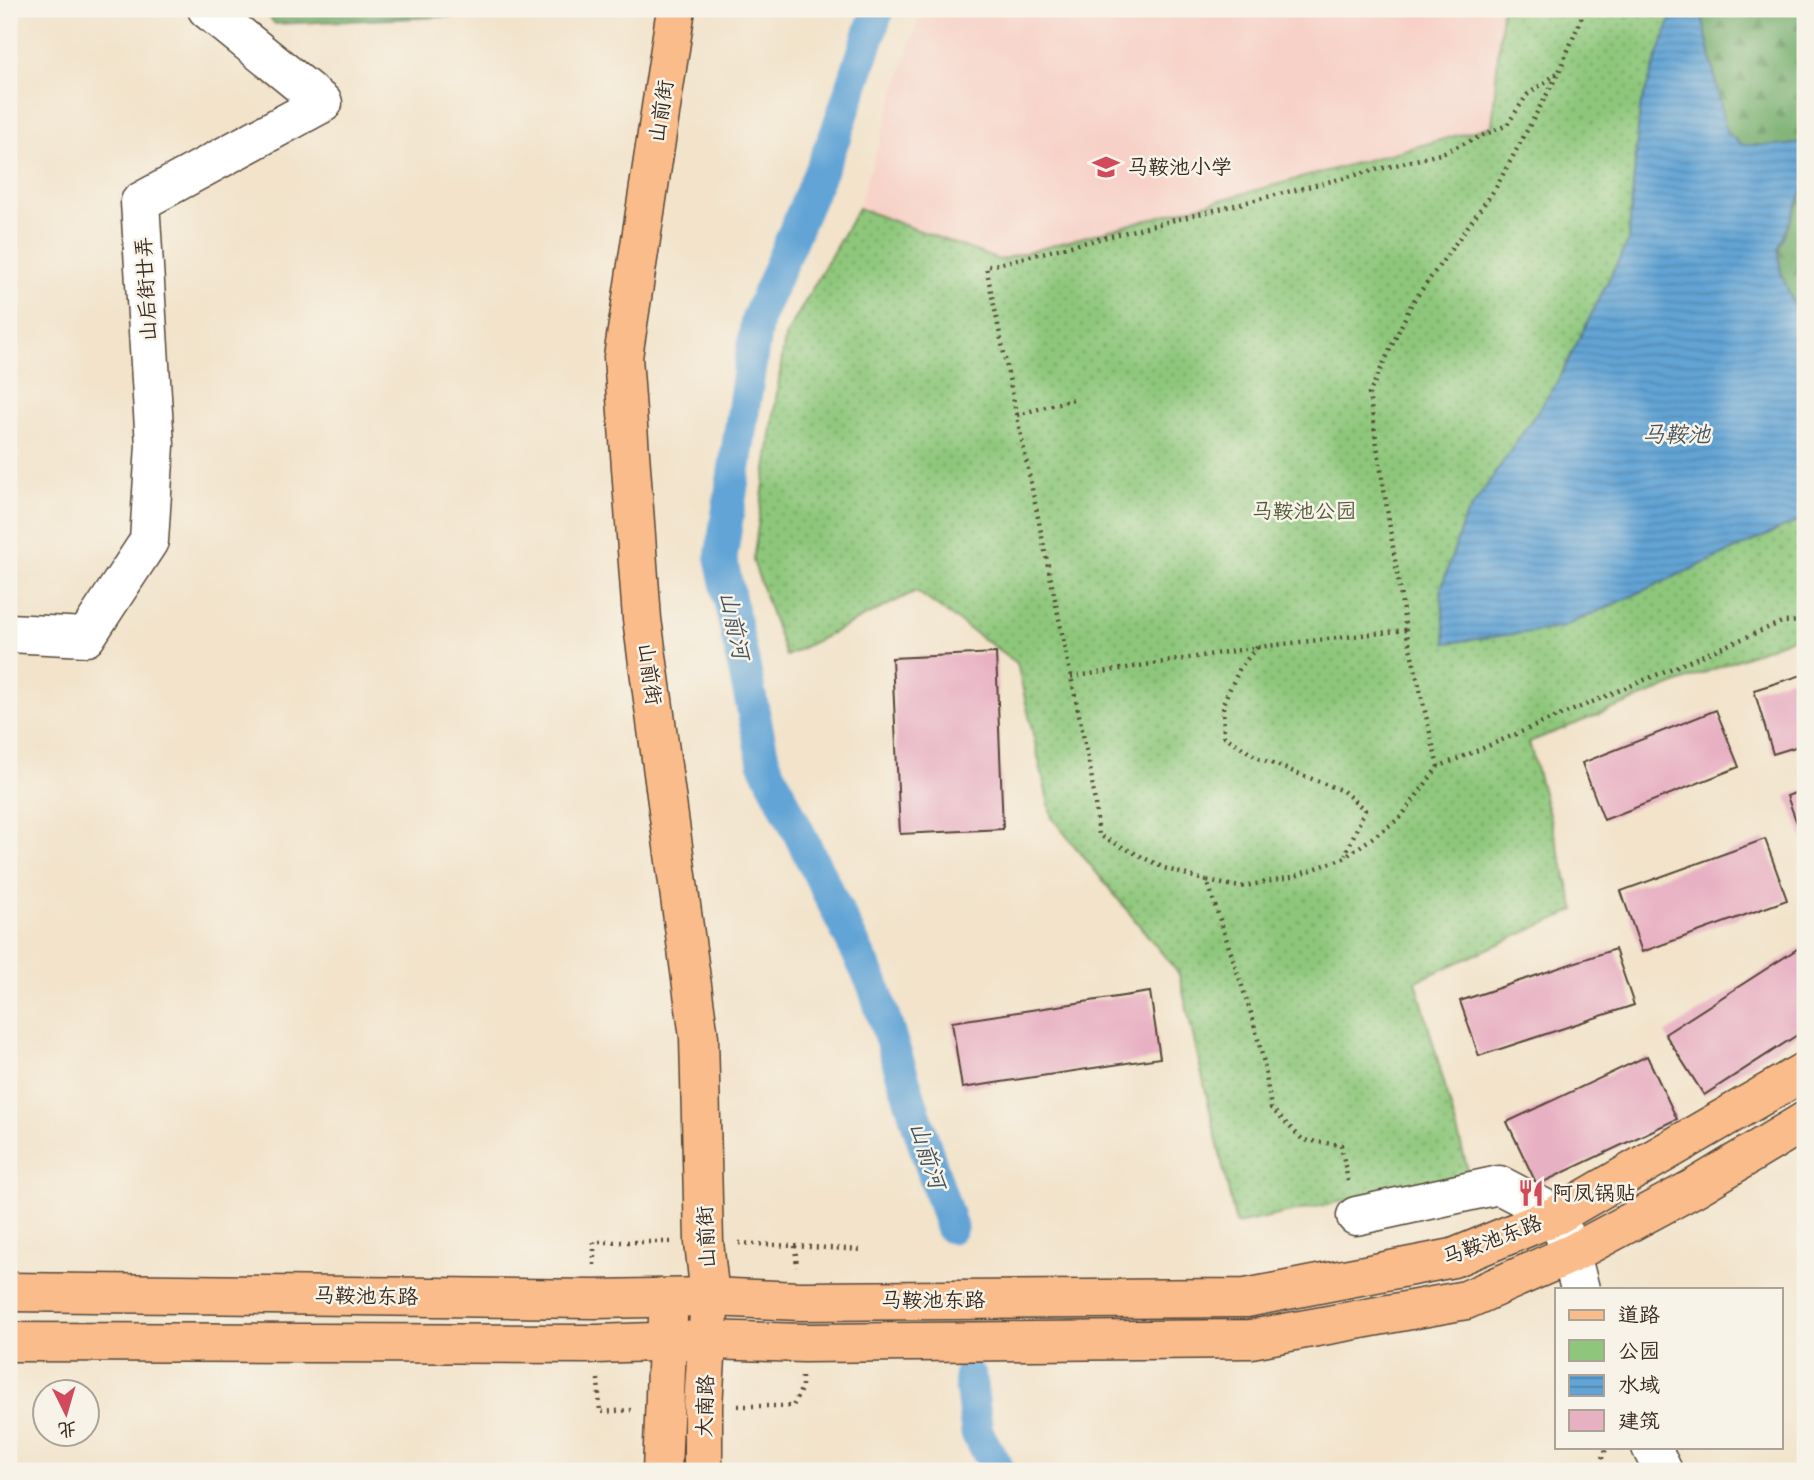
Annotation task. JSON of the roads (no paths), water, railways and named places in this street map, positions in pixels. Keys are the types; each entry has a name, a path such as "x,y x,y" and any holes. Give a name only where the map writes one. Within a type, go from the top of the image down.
{"main road":[{"name":"山前街","path":"676,9 624,357 642,619 699,1037 704,1242 710,1297 708,1340"},
{"name":"马鞍池东路","path":"9,1292 710,1297 800,1301 1246,1298 1453,1258 1557,1215 1805,1071"},
{"name":"马鞍池东路","path":"9,1342 597,1344 708,1340 804,1343 1251,1339 1466,1300 1576,1272 1696,1187 1805,1121"},
{"path":"667,1342 669,1298"},
{"name":"大南路","path":"703,1471 703,1406 708,1340"},
{"name":"大南路","path":"662,1471 667,1342"}],"street":[{"name":"山后街廿弄","path":"9,633 86,637 149,541 155,445 141,202 323,103 207,9"},
{"path":"1356,1216 1499,1185 1557,1215 1576,1272"},
{"path":"1652,1448 1663,1471"}],"water":[{"name":"马鞍池","path":"1674,9 1701,9 1726,132 1743,145 1789,145 1805,141 1805,188 1778,249 1781,273 1805,332 1805,518 1561,628 1446,643 1441,589 1464,519 1558,381 1628,241 1640,107"}],"waterway":[{"name":"山前河","path":"878,9 836,134 757,320 721,558 764,762 873,984 951,1227"},
{"name":"山前河","path":"970,1377 977,1433 999,1471"}],"place":[{"name":"马鞍池小学","path":"1106,167"},
{"name":"阿凤锅贴","path":"1531,1193"}],"park label":[{"name":"马鞍池公园","path":"1304,511"}]}
